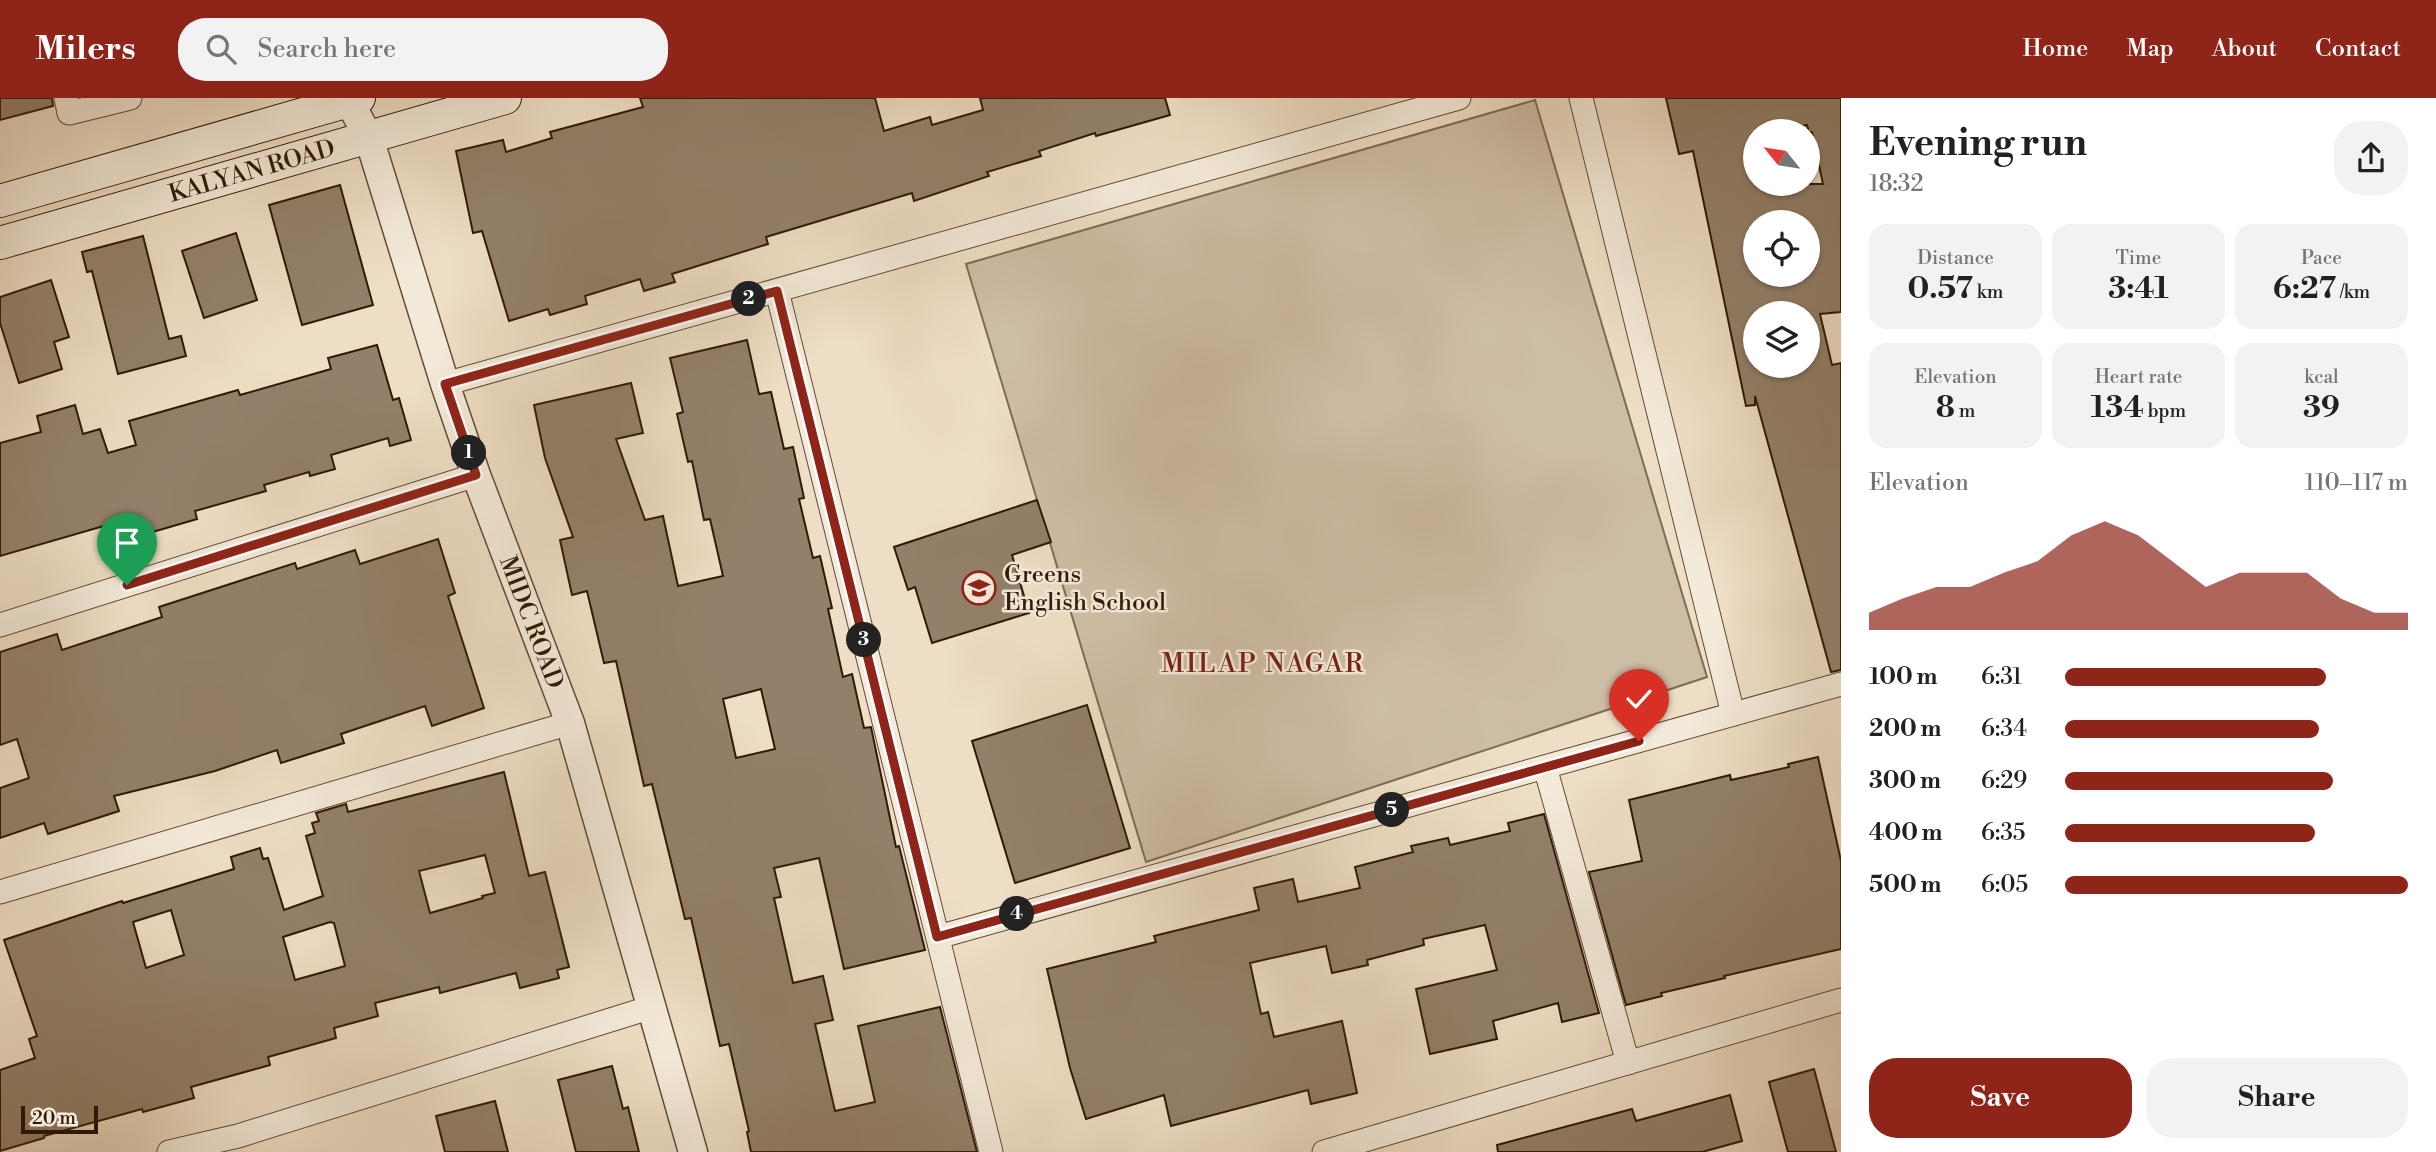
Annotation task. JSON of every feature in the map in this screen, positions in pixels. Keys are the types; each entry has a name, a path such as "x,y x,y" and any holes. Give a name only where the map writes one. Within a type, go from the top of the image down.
{"main road":[{"name":"KALYAN ROAD","path":"0,243 505,98"},
{"name":"KALYAN ROAD","path":"0,201 354,99"},
{"path":"85,176 94,216"}],"street":[{"path":"66,98 69,113 130,98"},
{"path":"445,384 1460,98"},
{"path":"1581,98 1733,715"},
{"name":"MIDC ROAD","path":"354,99 369,138 476,475 570,723 693,1152"},
{"path":"777,291 991,1152"},
{"path":"0,625 476,475"},
{"path":"937,937 1841,684"},
{"path":"0,892 570,723"},
{"path":"1545,767 1629,1063"},
{"path":"1325,1152 1841,1000"},
{"path":"169,1152 240,1144 652,1007"}],"shaded area":[{"path":"1535,100 1707,677 1146,862 966,264"}],"building":[{"path":"0,98 52,98 53,106 0,120"},
{"path":"640,98 875,98 884,131 930,117 932,125 983,110 980,98 1165,98 1170,115 1096,136 1095,133 1039,151 1041,156 987,172 989,176 914,201 912,193 766,237 768,244 672,274 675,282 644,291 640,279 585,296 587,304 550,315 548,309 509,321 482,231 473,233 456,151 503,140 506,152 552,138 550,132 643,107"},
{"path":"1666,98 1841,98 1841,312 1820,314 1832,365 1841,363 1841,670 1831,672 1755,396 1755,405 1746,406 1693,151 1679,154"},
{"path":"340,185 373,305 302,325 269,205"},
{"path":"236,233 257,300 204,318 182,251"},
{"path":"143,236 169,339 181,336 186,356 118,374 92,271 87,272 82,252"},
{"path":"51,280 69,337 54,342 62,369 19,383 0,323 0,297"},
{"path":"747,340 759,394 771,392 784,449 793,447 804,498 799,499 813,558 820,556 843,677 852,674 864,728 871,727 896,847 899,846 925,950 844,969 819,858 774,868 781,897 774,898 793,983 823,976 833,1020 815,1024 835,1111 875,1102 858,1026 940,1007 977,1152 751,1152 749,1131 729,1044 720,1046 691,918 685,919 652,784 644,786 616,661 604,663 587,591 572,595 560,540 573,537 545,458 534,405 631,383 643,433 616,439 645,520 663,516 678,586 723,576 710,519 704,520 692,461 688,462 677,414 683,412 670,358","holes":["761,689 775,749 736,758 723,699"]},
{"path":"377,345 393,400 399,398 411,440 390,446 388,438 331,455 335,469 310,476 309,472 264,485 266,491 195,511 197,519 146,534 144,524 131,528 128,519 0,556 0,443 41,432 37,416 75,405 83,434 100,429 108,453 136,445 129,421 238,390 240,395 331,369 328,358"},
{"path":"1037,500 1051,542 1012,555 1029,613 932,643 915,587 908,590 894,547"},
{"path":"438,539 455,593 448,596 484,708 432,726 425,706 341,734 344,743 281,763 277,750 215,771 114,796 119,811 48,834 44,823 0,838 0,788 29,778 17,739 0,745 0,652 57,634 62,650 162,617 159,607 295,563 297,569 355,550 360,564"},
{"path":"1087,705 1130,848 1015,883 972,741"},
{"path":"1818,757 1841,861 1841,949 1724,976 1725,978 1661,993 1662,996 1626,1005 1589,872 1642,861 1629,800 1730,775 1731,780 1789,767 1788,764"},
{"path":"504,772 529,876 545,872 569,967 557,970 559,978 520,988 516,973 440,993 439,987 375,1003 378,1016 334,1028 336,1038 268,1057 270,1065 191,1087 194,1098 143,1112 142,1109 0,1151 0,1070 35,1058 29,1039 37,1036 4,940 122,901 123,903 234,869 231,857 260,848 263,859 268,858 284,910 323,896 306,836 315,833 312,823 319,821 316,813 346,804 348,812","holes":["485,855 495,893 430,913 419,871","171,910 184,955 146,968 133,922","334,923 345,966 295,980 283,937"]},
{"path":"1544,814 1599,1013 1562,1022 1558,1003 1493,1021 1497,1039 1430,1054 1416,989 1497,970 1485,925 1423,939 1424,945 1367,960 1368,965 1332,973 1326,946 1250,963 1261,1014 1268,1012 1274,1037 1342,1021 1357,1093 1311,1104 1308,1090 1171,1126 1164,1095 1086,1119 1070,1068 1047,969 1156,942 1154,936 1259,910 1254,888 1293,879 1298,902 1360,888 1355,867 1413,852 1411,846 1448,838 1450,845 1510,831 1508,823"},
{"path":"612,1066 623,1109 628,1107 639,1152 576,1152 558,1080"},
{"path":"1814,1069 1836,1152 1788,1152 1769,1082"},
{"path":"1730,1095 1742,1141 1702,1152 1498,1152 1497,1145 1632,1109 1636,1121"},
{"path":"495,1101 508,1152 445,1152 436,1116"}],"place":[{"name":"Greens English School","path":"979,588"}],"district":[{"name":"MILAP NAGAR","path":"1263,663"}],"route":[{"path":"127,585 476,475 445,384 777,291 937,937 1639,741"}]}
